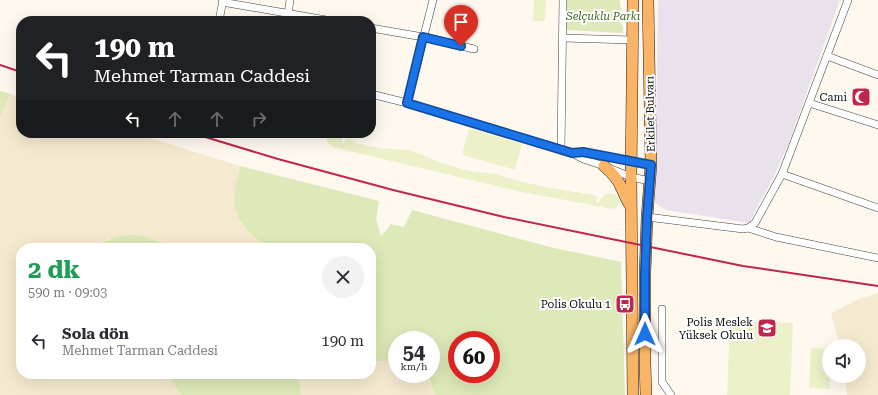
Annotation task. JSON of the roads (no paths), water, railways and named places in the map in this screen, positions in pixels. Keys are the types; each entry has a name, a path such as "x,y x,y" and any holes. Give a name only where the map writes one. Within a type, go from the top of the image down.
{"main road":[{"name":"Erkilet Bulvarı","path":"633,0 631,161 633,395"},
{"name":"Erkilet Bulvarı","path":"646,395 645,274 651,165 648,0"},
{"path":"604,166 615,177 621,186 625,199 632,207"}],"street":[{"path":"288,14 290,0"},
{"path":"407,103 433,0"},
{"path":"561,149 563,0"},
{"path":"748,228 757,221 782,174 848,0"},
{"path":"220,16 223,1 301,16"},
{"path":"376,29 423,37 474,49"},
{"path":"563,38 632,40"},
{"path":"827,56 878,75"},
{"path":"376,95 407,103 561,149 631,177 650,180"},
{"path":"809,103 878,126"},
{"path":"572,153 583,152 651,165"},
{"path":"782,174 878,208"},
{"path":"647,217 748,228 776,237 878,258"},
{"path":"662,309 662,382 671,395"}],"railway":[{"path":"0,65 16,70"},
{"path":"209,138 278,159 393,190 504,217 743,266 878,286"}],"place":[{"name":"Cami","path":"861,97"},
{"name":"Polis Okulu 1","path":"625,304"},
{"name":"Polis Meslek Yüksek Okulu","path":"767,328"}],"park label":[{"name":"Selçuklu Parkı","path":"603,16"}]}
